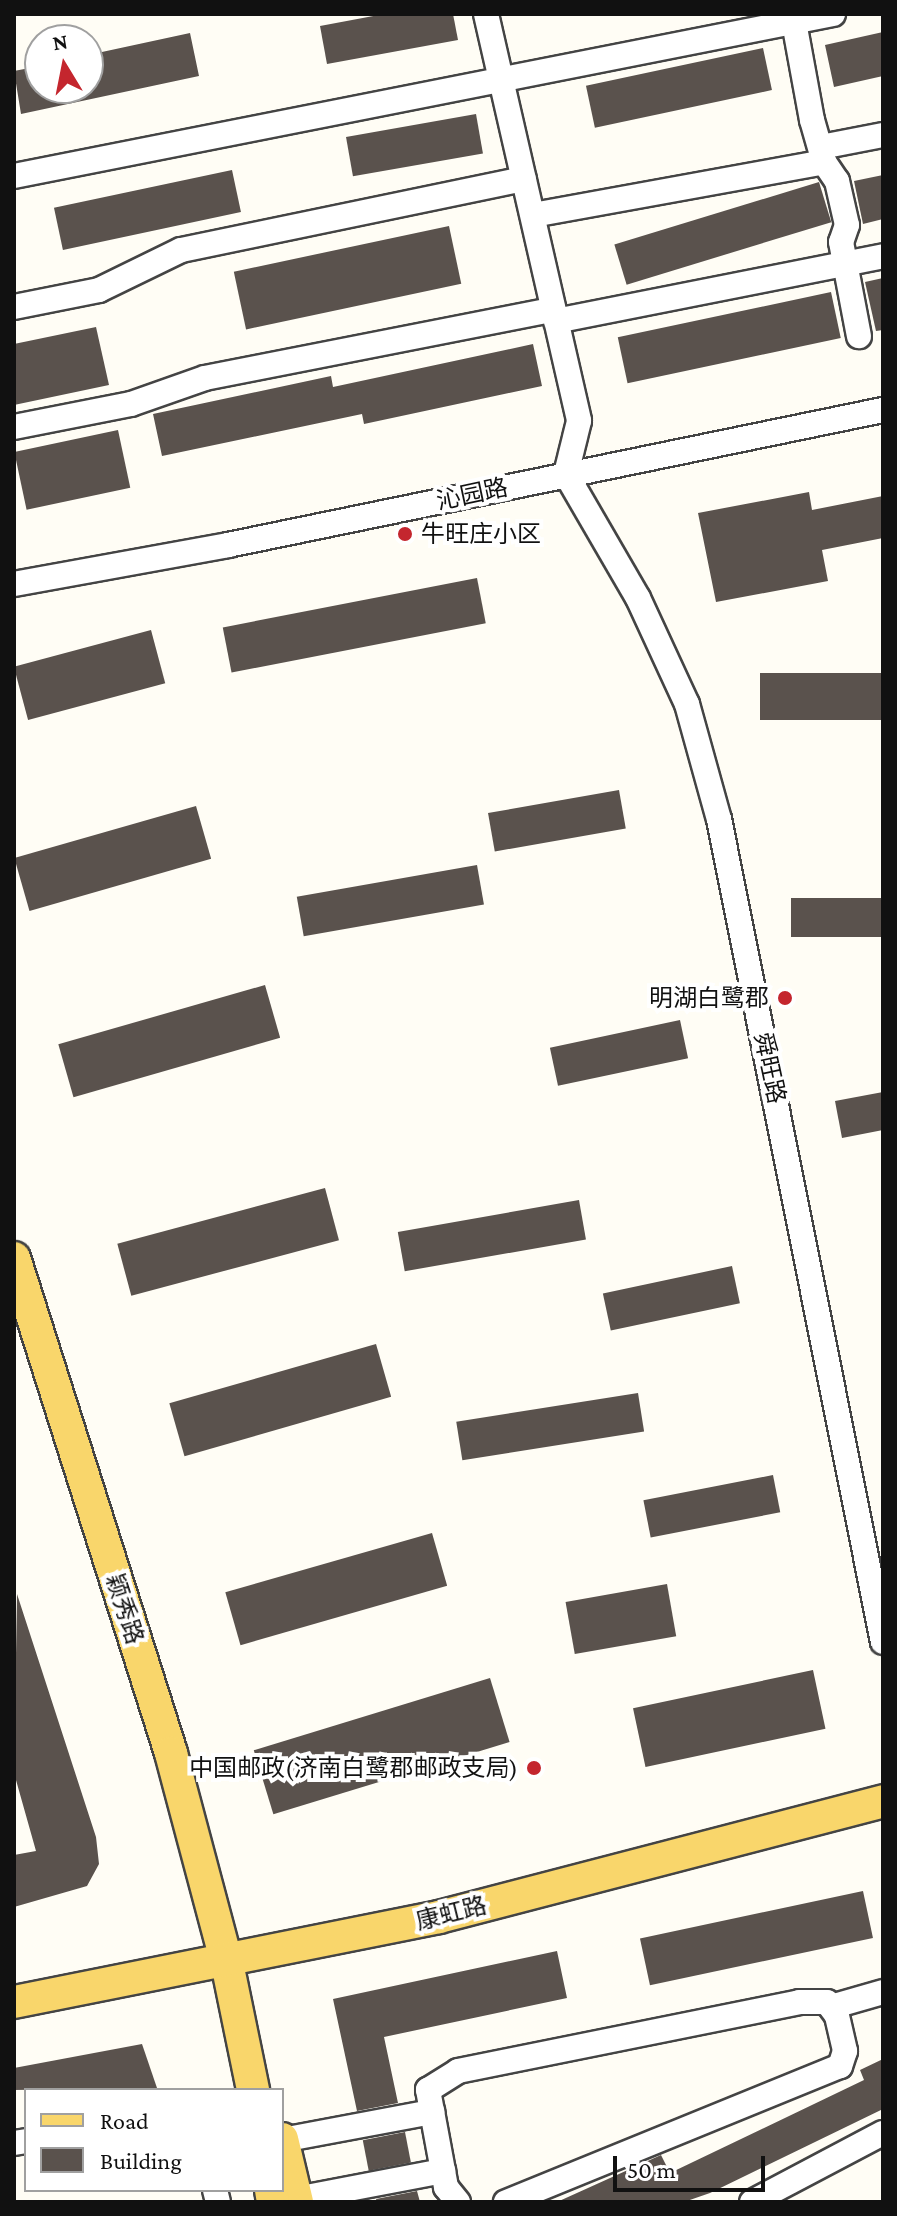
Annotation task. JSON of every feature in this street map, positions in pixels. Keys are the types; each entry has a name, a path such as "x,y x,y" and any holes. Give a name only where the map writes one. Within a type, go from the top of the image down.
{"main road":[{"name":"颖秀路","path":"14,1258 171,1753 227,1963 253,2088"},
{"name":"康虹路","path":"14,2002 227,1963 439,1917 883,1801"},
{"name":"颖秀路","path":"227,1963 260,2045 270,2088"}],"street":[{"path":"486,14 579,421 566,474"},
{"path":"14,176 501,80 742,23 794,22 833,14"},
{"path":"794,22 822,155 837,181 847,225 841,242 859,336"},
{"path":"533,215 822,155 883,135"},
{"path":"14,307 99,290 181,250 524,179"},
{"path":"14,427 131,404 205,378 883,256"},
{"name":"沁园路","path":"14,584 228,545 883,410"},
{"name":"舜旺路","path":"566,474 638,598 687,704 719,819 883,1642"},
{"path":"831,2007 883,1992"},
{"path":"458,2202 446,2187 428,2090 458,2071 799,2002 827,2002 831,2007 845,2051 840,2066 506,2202"},
{"path":"284,2140 432,2112"},
{"path":"752,2202 883,2133"},
{"path":"284,2198 443,2171"}],"building":[{"path":"384,14 453,14 458,40 327,64 320,26"},
{"path":"883,32 883,76 834,87 825,45"},
{"path":"190,33 199,76 104,96 104,52"},
{"path":"763,48 772,90 595,128 586,86"},
{"path":"24,69 24,104 68,104 21,114 14,71"},
{"path":"476,114 483,153 353,176 346,137"},
{"path":"232,170 241,212 63,250 54,208"},
{"path":"883,175 883,219 863,224 854,181"},
{"path":"819,182 831,222 627,285 614,245"},
{"path":"449,226 461,284 246,329 234,272"},
{"path":"883,278 883,330 876,331 865,282"},
{"path":"831,292 841,338 628,383 618,337"},
{"path":"96,327 109,385 14,405 14,344"},
{"path":"533,344 542,386 364,424 362,414 162,456 153,414 331,376 333,387"},
{"path":"118,430 130,488 27,510 14,452"},
{"path":"809,492 812,510 883,496 883,538 822,550 828,581 716,602 698,513"},
{"path":"477,578 486,623 232,673 223,627"},
{"path":"151,630 165,683 28,720 14,667"},
{"path":"760,673 883,673 883,720 760,720"},
{"path":"619,790 626,828 495,852 488,813"},
{"path":"196,806 211,859 29,911 14,858"},
{"path":"477,865 484,904 304,936 297,897"},
{"path":"791,898 883,898 883,937 791,937"},
{"path":"265,985 280,1038 73,1097 58,1044"},
{"path":"680,1020 688,1058 558,1086 550,1048"},
{"path":"883,1092 883,1130 842,1138 835,1101"},
{"path":"325,1188 339,1240 131,1296 117,1244"},
{"path":"579,1200 586,1239 405,1271 398,1232"},
{"path":"732,1266 740,1303 611,1331 603,1293"},
{"path":"376,1344 391,1397 184,1456 169,1403"},
{"path":"638,1393 644,1432 462,1460 456,1422"},
{"path":"773,1475 780,1512 651,1537 643,1500"},
{"path":"432,1533 447,1586 240,1645 225,1592"},
{"path":"667,1584 676,1636 575,1654 566,1602"},
{"path":"17,1594 96,1837 99,1864 87,1886 14,1907 14,1855 36,1851 14,1773"},
{"path":"813,1670 825,1729 645,1767 633,1708"},
{"path":"490,1678 510,1742 273,1814 254,1750"},
{"path":"863,1891 873,1938 650,1985 640,1938"},
{"path":"557,1951 567,1998 384,2037 398,2103 357,2111 333,1999"},
{"path":"142,2044 157,2088 14,2090 14,2068"},
{"path":"883,2059 883,2109 710,2193 684,2202 557,2202 661,2155 670,2173 864,2080 860,2070"},
{"path":"405,2132 411,2162 369,2171 363,2140"},
{"path":"417,2191 420,2202 377,2202 376,2199"}],"place":[{"name":"牛旺庄小区","path":"405,534"},
{"name":"明湖白鹭郡","path":"785,998"},
{"name":"中国邮政(济南白鹭郡邮政支局)","path":"534,1768"}]}
